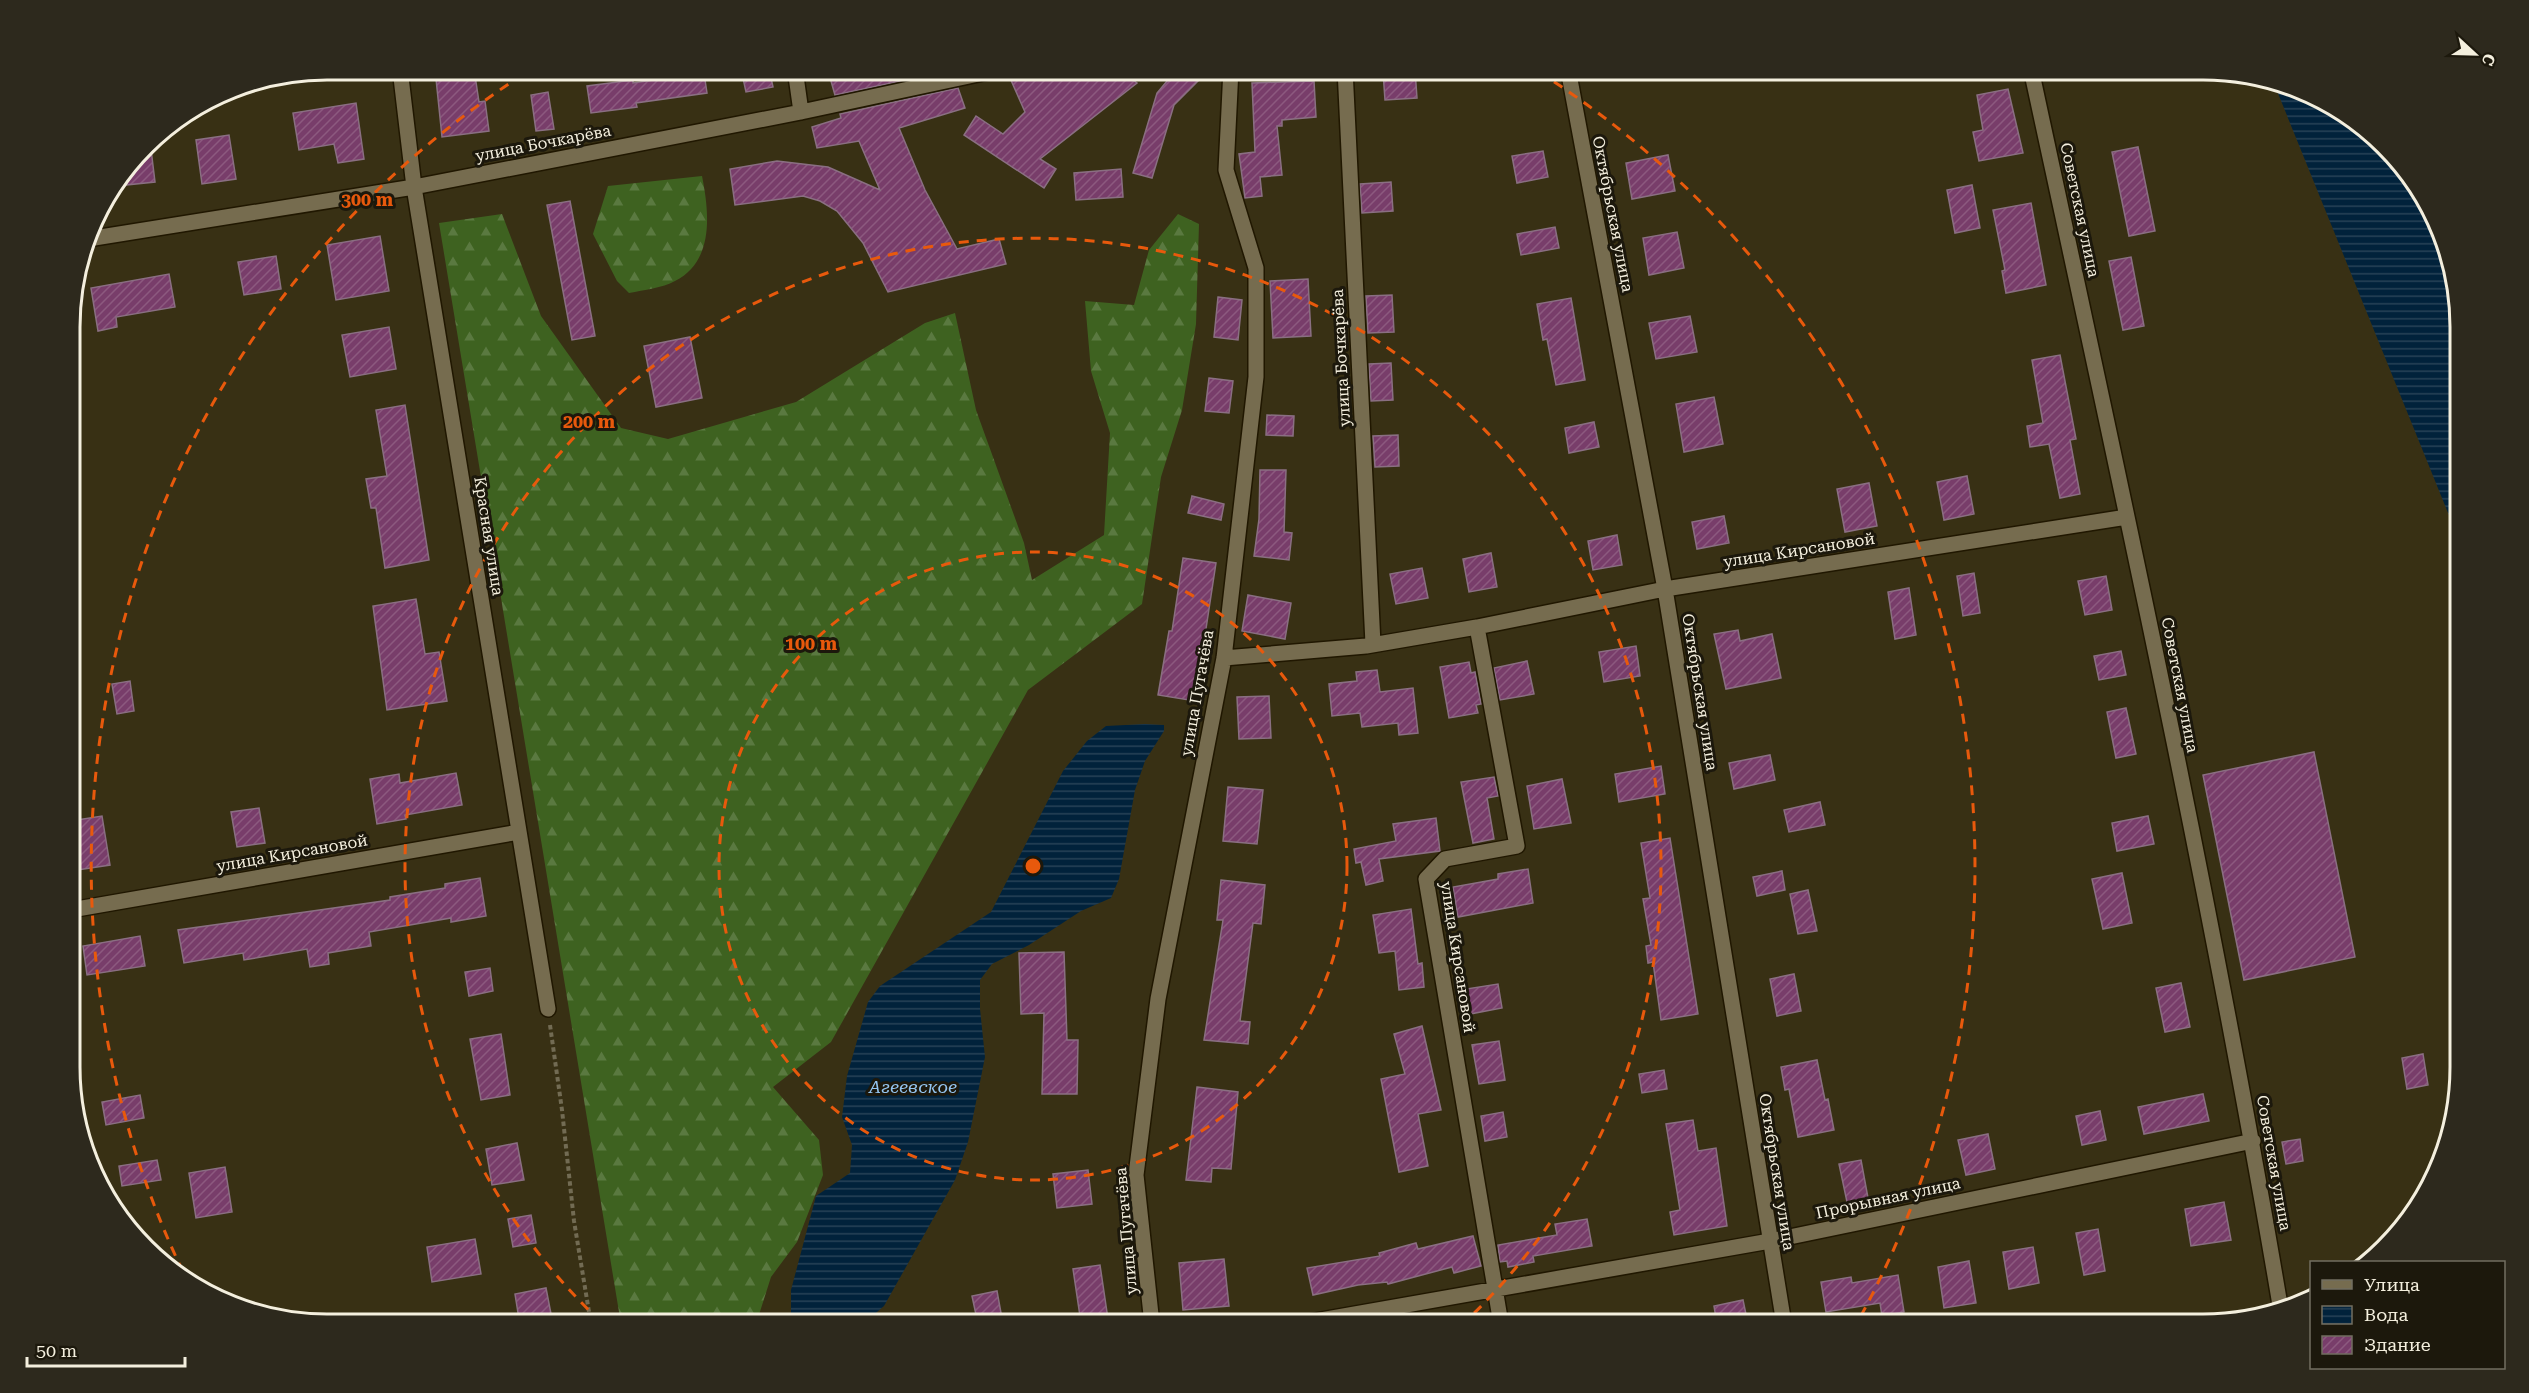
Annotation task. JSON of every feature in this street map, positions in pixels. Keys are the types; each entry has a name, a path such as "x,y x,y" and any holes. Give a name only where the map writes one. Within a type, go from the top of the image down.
{"street":[{"name":"Красная улица","path":"401,80 414,187 548,1009"},
{"path":"797,80 801,112"},
{"name":"улица Бочкарёва","path":"96,238 414,187 801,112 951,80"},
{"name":"улица Пугачёва","path":"1151,1314 1136,1175 1158,999 1224,658 1256,377 1256,268 1226,171 1230,80"},
{"name":"улица Бочкарёва","path":"1346,80 1373,644"},
{"name":"Октябрьская улица","path":"1570,80 1665,589 1782,1314"},
{"name":"Советская улица","path":"2033,80 2127,516 2253,1141 2279,1301"},
{"name":"улица Кирсановой","path":"1224,658 1373,644 1477,627 1665,589 2127,516"},
{"name":"улица Кирсановой","path":"1477,627 1517,846 1444,859 1426,879 1494,1289"},
{"name":"улица Кирсановой","path":"80,908 519,832"},
{"name":"Прорывная улица","path":"1366,1314 1494,1289 1770,1241 2253,1141"},
{"path":"1494,1289 1499,1314"}],"path":[{"path":"548,1009 574,1221 589,1314"}],"green space":[{"path":"702,176 707,219 703,248 697,261 688,272 675,281 629,293 617,281 593,234 608,186"},
{"path":"502,214 541,316 621,428 668,439 796,402 925,323 955,313 976,410 1024,543 1032,580 1104,535 1110,433 1091,371 1085,301 1134,305 1149,250 1178,214 1199,224 1196,324 1182,410 1161,477 1142,604 1028,690 831,1042 773,1087 819,1140 823,1175 797,1242 771,1277 759,1314 619,1314 439,223"}],"water":[{"path":"2277,91 2312,105 2340,121 2365,141 2408,189 2431,232 2445,278 2449,310 2450,518"},
{"name":"Агеевское","path":"1164,725 1164,731 1145,761 1135,790 1119,879 1111,898 1081,911 1029,945 992,964 980,980 980,1009 985,1057 968,1142 955,1180 884,1306 875,1314 791,1314 791,1290 816,1196 850,1173 852,1145 842,1117 847,1076 868,1002 880,986 991,912 1063,771 1087,741 1106,726"}],"building":[{"path":"436,80 476,80 479,102 485,101 489,131 442,137"},
{"path":"633,80 633,83 654,80 705,80 707,93 636,103 637,107 591,113 587,86"},
{"path":"743,80 771,80 773,87 746,92"},
{"path":"831,80 905,80 835,95"},
{"path":"1011,80 1133,80 1137,83 1040,159 1056,169 1044,188 964,135 976,116 1003,134 1025,112"},
{"path":"1168,80 1199,80 1174,105 1152,178 1133,173 1157,93"},
{"path":"1384,80 1416,80 1417,98 1385,100"},
{"path":"1314,81 1316,117 1282,120 1282,126 1277,126 1282,175 1260,177 1262,196 1245,198 1239,154 1255,152 1252,83"},
{"path":"958,88 965,108 899,128 925,190 957,249 999,239 1006,264 888,292 863,243 837,211 820,201 803,196 735,205 730,169 777,161 828,167 880,190 859,141 817,148 812,127 841,118 840,114"},
{"path":"2008,89 2023,153 1979,161 1973,132 1983,130 1977,95"},
{"path":"548,92 554,129 536,131 531,95"},
{"path":"356,103 364,159 338,163 334,144 299,150 293,113"},
{"path":"229,135 236,179 202,184 196,140"},
{"path":"2138,147 2155,231 2129,236 2112,152"},
{"path":"1543,151 1548,177 1517,183 1512,156"},
{"path":"151,153 155,182 124,185"},
{"path":"1668,155 1675,191 1632,199 1626,163"},
{"path":"1121,169 1123,197 1076,200 1074,173"},
{"path":"1391,182 1393,211 1362,213 1360,184"},
{"path":"1972,185 1980,228 1955,233 1947,190"},
{"path":"570,201 595,336 572,340 547,205"},
{"path":"2031,203 2046,285 2006,293 2002,271 2005,270 1993,210"},
{"path":"1555,227 1559,248 1521,255 1517,234"},
{"path":"1677,232 1684,268 1649,275 1643,238"},
{"path":"380,236 389,291 336,300 327,245"},
{"path":"276,256 281,289 244,295 238,262"},
{"path":"2131,257 2144,326 2123,330 2109,261"},
{"path":"169,274 175,307 116,317 117,327 98,331 91,288"},
{"path":"1308,279 1311,336 1273,338 1270,281"},
{"path":"1392,295 1394,332 1368,333 1366,296"},
{"path":"1218,297 1242,300 1238,340 1214,337"},
{"path":"1571,298 1585,380 1556,385 1547,339 1543,340 1537,304"},
{"path":"1690,316 1697,352 1656,359 1649,323"},
{"path":"389,327 396,369 350,377 342,335"},
{"path":"690,337 702,398 656,407 644,346"},
{"path":"2060,355 2076,439 2070,440 2080,494 2060,498 2049,444 2030,447 2027,426 2043,423 2032,360"},
{"path":"1391,363 1393,400 1371,401 1369,364"},
{"path":"1209,378 1233,381 1229,413 1205,411"},
{"path":"1714,397 1723,444 1684,452 1676,404"},
{"path":"405,405 429,560 385,568 376,508 371,508 366,479 387,476 376,410"},
{"path":"1267,415 1294,416 1293,436 1266,435"},
{"path":"1594,422 1599,447 1569,453 1565,428"},
{"path":"1398,435 1399,466 1375,467 1373,436"},
{"path":"1260,470 1286,470 1284,532 1292,533 1289,560 1254,556 1259,519"},
{"path":"1967,476 1974,514 1944,520 1937,482"},
{"path":"1869,483 1877,526 1845,532 1837,489"},
{"path":"1192,496 1224,504 1221,520 1188,513"},
{"path":"1724,516 1729,543 1697,549 1692,522"},
{"path":"1617,535 1622,565 1593,570 1588,541"},
{"path":"1491,553 1497,587 1469,592 1463,559"},
{"path":"1183,558 1216,563 1195,701 1158,695 1169,631 1172,631"},
{"path":"1422,568 1428,598 1396,604 1390,574"},
{"path":"1974,573 1980,613 1963,616 1957,576"},
{"path":"2106,576 2112,610 2085,615 2078,581"},
{"path":"1909,588 1916,635 1895,639 1888,592"},
{"path":"1248,595 1291,603 1285,639 1242,631"},
{"path":"416,599 425,654 439,652 447,701 387,710 373,606"},
{"path":"1738,630 1740,641 1772,634 1781,678 1726,689 1714,634"},
{"path":"1636,646 1640,676 1604,682 1599,652"},
{"path":"2121,651 2126,675 2099,680 2094,656"},
{"path":"1527,661 1534,694 1500,700 1494,668"},
{"path":"1469,662 1471,673 1475,672 1481,704 1476,705 1478,713 1449,718 1440,667"},
{"path":"1377,670 1380,692 1413,688 1418,733 1399,735 1398,723 1362,727 1360,713 1332,716 1329,684 1357,681 1356,672"},
{"path":"130,681 134,711 117,714 112,684"},
{"path":"1269,696 1271,738 1239,739 1237,697"},
{"path":"2126,708 2136,754 2116,758 2107,712"},
{"path":"2314,752 2355,957 2244,980 2203,775"},
{"path":"1770,755 1775,780 1734,789 1729,763"},
{"path":"1661,766 1665,794 1619,802 1615,774"},
{"path":"456,773 462,805 405,815 406,819 377,824 370,779 399,774 400,783"},
{"path":"1494,777 1498,796 1487,798 1494,839 1473,843 1461,782"},
{"path":"1562,779 1571,823 1534,829 1527,786"},
{"path":"1228,787 1263,790 1257,844 1223,841"},
{"path":"1820,802 1825,825 1789,832 1784,810"},
{"path":"259,808 265,843 237,847 231,812"},
{"path":"102,816 110,865 80,870 80,820"},
{"path":"2148,816 2154,844 2117,851 2112,823"},
{"path":"1436,818 1440,851 1379,859 1383,881 1366,885 1361,862 1356,863 1354,849 1396,841 1393,824"},
{"path":"1670,838 1698,1014 1661,1020 1653,962 1648,963 1646,946 1651,945 1643,899 1650,898 1641,843"},
{"path":"1528,869 1533,903 1458,917 1453,887 1498,879 1498,874"},
{"path":"1782,871 1785,890 1757,896 1753,877"},
{"path":"2122,873 2132,923 2103,929 2092,879"},
{"path":"480,878 486,916 451,922 451,918 369,932 371,946 328,953 329,964 310,967 307,949 244,960 243,953 184,963 178,930 390,900 390,897 445,888 445,884"},
{"path":"1221,880 1265,885 1261,924 1253,923 1240,1021 1250,1022 1248,1044 1204,1040 1223,920 1217,920"},
{"path":"1808,890 1817,931 1798,934 1790,894"},
{"path":"1411,909 1418,964 1422,963 1424,987 1399,990 1395,951 1379,953 1373,915"},
{"path":"140,936 145,966 87,975 83,946"},
{"path":"1064,952 1067,1040 1078,1040 1077,1094 1042,1094 1044,1013 1021,1014 1019,953"},
{"path":"490,968 493,991 469,996 465,972"},
{"path":"1794,974 1801,1011 1777,1016 1770,979"},
{"path":"2181,983 2190,1027 2165,1032 2156,988"},
{"path":"1498,984 1502,1008 1470,1014 1466,989"},
{"path":"1422,1026 1441,1110 1418,1114 1428,1166 1399,1172 1381,1079 1405,1074 1394,1034"},
{"path":"501,1034 510,1095 481,1100 470,1039"},
{"path":"1499,1041 1505,1080 1479,1084 1472,1045"},
{"path":"2423,1054 2428,1085 2407,1089 2402,1058"},
{"path":"1817,1060 1834,1130 1798,1137 1789,1089 1785,1090 1781,1067"},
{"path":"1664,1070 1667,1089 1642,1093 1639,1074"},
{"path":"1197,1087 1238,1092 1231,1169 1212,1168 1211,1182 1186,1180"},
{"path":"2203,1094 2209,1121 2144,1134 2138,1107"},
{"path":"140,1095 144,1118 106,1125 102,1102"},
{"path":"2100,1111 2106,1140 2082,1145 2076,1116"},
{"path":"1503,1112 1507,1137 1485,1141 1481,1116"},
{"path":"1693,1120 1698,1151 1716,1148 1727,1226 1674,1235 1670,1212 1680,1210 1666,1124"},
{"path":"1988,1134 1995,1169 1966,1175 1958,1140"},
{"path":"2300,1139 2303,1161 2286,1164 2282,1142"},
{"path":"517,1143 524,1180 492,1185 486,1149"},
{"path":"157,1160 161,1180 122,1186 119,1166"},
{"path":"1861,1160 1868,1198 1847,1202 1839,1164"},
{"path":"225,1167 232,1212 196,1218 189,1173"},
{"path":"1088,1170 1092,1204 1057,1208 1053,1174"},
{"path":"2224,1202 2231,1240 2191,1246 2185,1209"},
{"path":"531,1215 536,1243 513,1247 508,1219"},
{"path":"1587,1219 1592,1246 1533,1256 1534,1262 1508,1267 1507,1261 1500,1262 1498,1245 1557,1235 1555,1224"},
{"path":"2098,1229 2105,1271 2084,1275 2076,1233"},
{"path":"1473,1236 1481,1266 1454,1273 1452,1267 1388,1284 1387,1282 1358,1285 1313,1295 1307,1268 1380,1256 1379,1253 1416,1243 1418,1249"},
{"path":"475,1239 481,1274 432,1282 427,1247"},
{"path":"2033,1247 2039,1283 2009,1289 2003,1252"},
{"path":"1224,1259 1229,1306 1183,1310 1179,1263"},
{"path":"1969,1261 1976,1303 1944,1308 1938,1267"},
{"path":"1100,1265 1107,1314 1080,1314 1073,1269"},
{"path":"1898,1275 1904,1312 1882,1314 1880,1303 1826,1312 1821,1282 1851,1277 1852,1283"},
{"path":"546,1288 551,1314 518,1314 515,1294"},
{"path":"997,1291 1001,1314 976,1314 972,1296"},
{"path":"1743,1300 1746,1314 1715,1314 1714,1306"}]}
